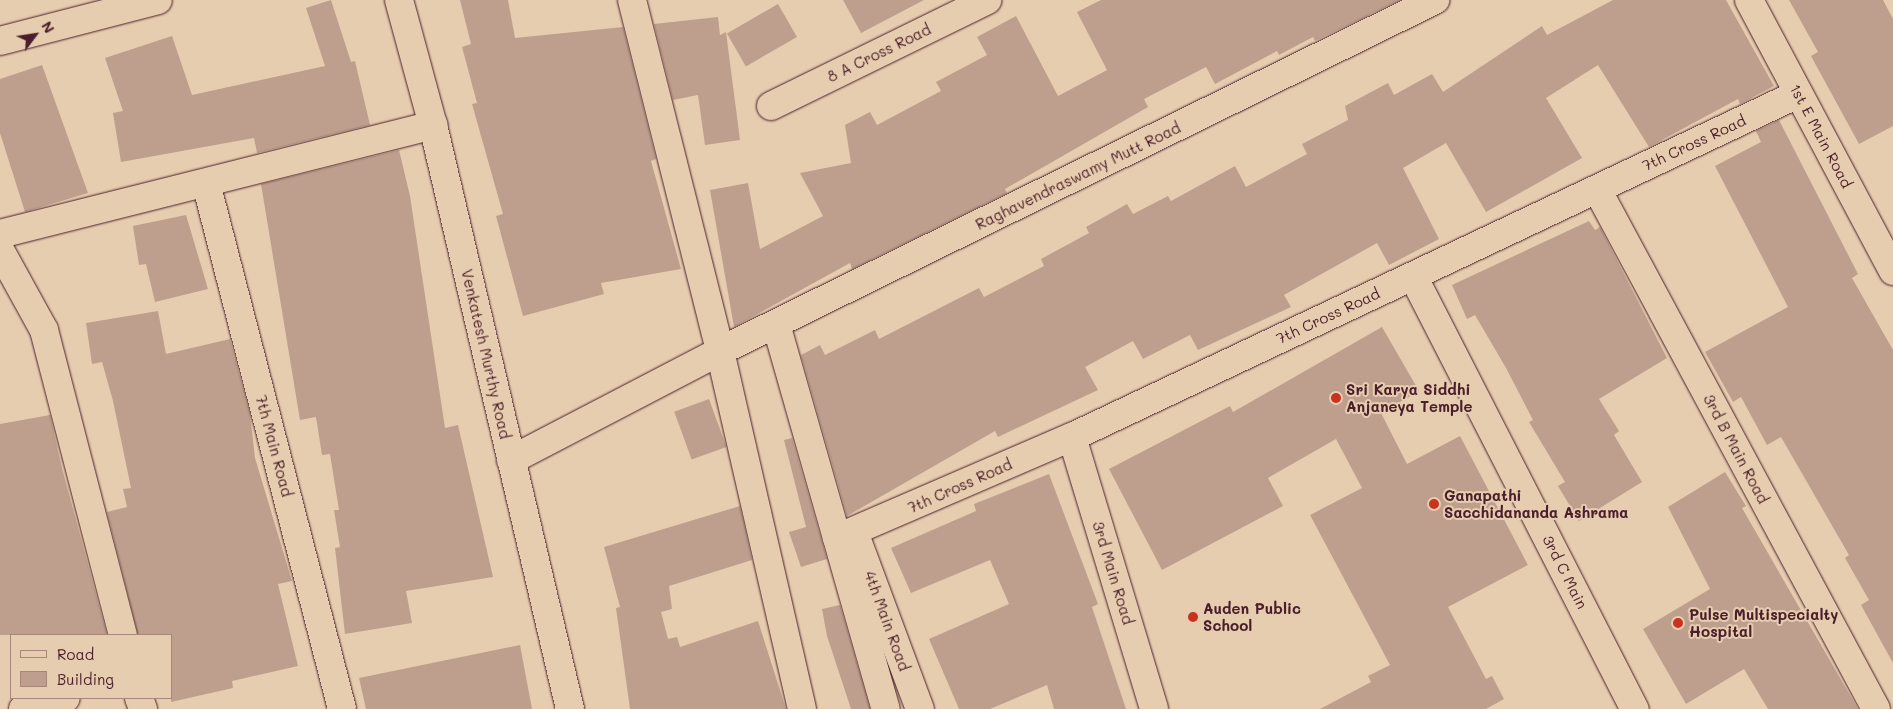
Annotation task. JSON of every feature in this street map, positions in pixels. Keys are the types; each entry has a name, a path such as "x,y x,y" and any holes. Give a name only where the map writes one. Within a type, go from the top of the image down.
{"street":[{"path":"0,40 158,0"},
{"name":"Venkatesh Murthy Road","path":"398,0 433,126 570,709"},
{"path":"632,0 720,351 802,709"},
{"name":"8 A Cross Road","path":"771,106 987,0"},
{"name":"Raghavendraswamy Mutt Road","path":"511,460 720,351 1435,0"},
{"name":"1st E Main Road","path":"1749,0 1893,271"},
{"name":"7th Cross Road","path":"846,535 1072,437 1798,94"},
{"path":"0,234 433,126"},
{"name":"7th Main Road","path":"206,183 342,709"},
{"name":"3rd B Main Road","path":"1597,189 1876,709"},
{"path":"0,250 44,330 123,634"},
{"name":"3rd C Main","path":"1413,276 1635,709"},
{"path":"776,324 846,535 886,709"},
{"name":"3rd Main Road","path":"1072,437 1154,709"},
{"name":"4th Main Road","path":"846,535 920,709"},
{"path":"22,709 62,699"}],"building":[{"path":"331,0 351,62 355,61 370,125 257,153 254,138 121,162 113,113 123,111 105,58 172,36 192,95 325,66 306,8"},
{"path":"460,0 508,0 515,38 623,27 656,159 651,161 681,269 601,283 604,294 523,316 496,216 503,214 472,104 477,103 462,47 471,44"},
{"path":"843,0 924,0 861,33"},
{"path":"1101,0 1400,0 1315,41 1313,37 1279,55 1277,51 1215,84 1206,67 1144,99 1148,107 1005,189 1007,193 852,269 850,263 734,327 710,190 748,183 760,249 823,216 800,173 851,163 845,125 870,112 877,125 941,91 936,82 987,55 977,37 1016,16 1058,96 1107,70 1077,12"},
{"path":"1613,0 1726,0 1774,86 1740,104 1738,99 1649,147 1598,65 1546,98 1582,158 1486,212 1446,143 1403,168 1439,239 1389,265 1377,243 1284,295 1291,307 1198,350 1190,335 1143,359 1133,341 1085,367 1098,390 998,437 995,431 847,516 801,355 820,345 825,355 875,330 879,339 979,288 984,297 1044,266 1041,259 1089,233 1086,227 1127,204 1133,214 1168,196 1171,201 1235,166 1246,187 1307,154 1302,144 1348,120 1345,106 1388,83 1394,95 1432,74 1443,92 1542,26 1547,35"},
{"path":"1789,0 1883,0 1893,19 1893,126 1859,144 1811,56 1818,52"},
{"path":"778,4 797,37 746,66 727,34"},
{"path":"718,17 720,35 726,32 740,140 705,145 698,95 673,100 654,24"},
{"path":"42,65 88,193 25,212 0,133 0,79"},
{"path":"1779,120 1858,274 1852,278 1893,350 1893,663 1861,605 1869,600 1845,558 1849,555 1781,437 1767,445 1741,397 1733,402 1705,352 1788,307 1715,166 1761,142 1756,131"},
{"path":"399,150 410,196 445,428 458,425 493,577 406,591 412,623 345,634 335,548 340,547 334,510 339,510 330,454 322,455 316,417 300,420 261,184"},
{"path":"186,215 208,289 155,302 146,264 139,265 133,226"},
{"path":"1589,221 1595,230 1600,227 1667,358 1599,399 1619,431 1614,435 1642,482 1579,521 1558,486 1565,482 1529,422 1533,420 1506,368 1475,315 1467,319 1452,285"},
{"path":"158,311 166,354 230,339 250,414 255,458 292,581 278,584 298,666 232,681 233,688 171,702 172,634 138,634 107,512 127,507 123,489 131,488 113,401 102,362 92,364 86,323"},
{"path":"1382,327 1419,391 1381,413 1407,464 1460,436 1528,565 1448,607 1486,679 1492,676 1504,699 1486,709 1320,709 1371,682 1368,676 1390,665 1310,515 1362,488 1336,439 1268,478 1283,506 1162,570 1109,469 1230,406 1233,412"},
{"path":"709,399 726,447 692,460 674,412"},
{"path":"50,415 62,468 107,634 0,635 0,424"},
{"path":"792,438 827,559 801,567 789,532 806,527 784,440"},
{"path":"1725,472 1746,506 1742,508 1858,709 1768,709 1744,669 1686,704 1643,629 1710,589 1668,507"},
{"path":"1049,474 1098,604 1092,607 1126,709 1054,709 1047,685 990,709 959,709 929,639 1009,604 990,560 911,593 891,548 976,511 974,504"},
{"path":"740,506 752,560 669,586 672,609 661,612 668,639 677,637 680,647 758,621 786,709 630,709 616,608 620,607 604,547"},
{"path":"840,605 870,709 851,709 827,636 822,609"},
{"path":"520,645 532,709 366,709 359,678"}],"place":[{"name":"Sri Karya Siddhi Anjaneya Temple","path":"1336,398"},
{"name":"Ganapathi Sacchidananda Ashrama","path":"1434,504"},
{"name":"Auden Public School","path":"1193,617"},
{"name":"Pulse Multispecialty Hospital","path":"1678,623"}]}
